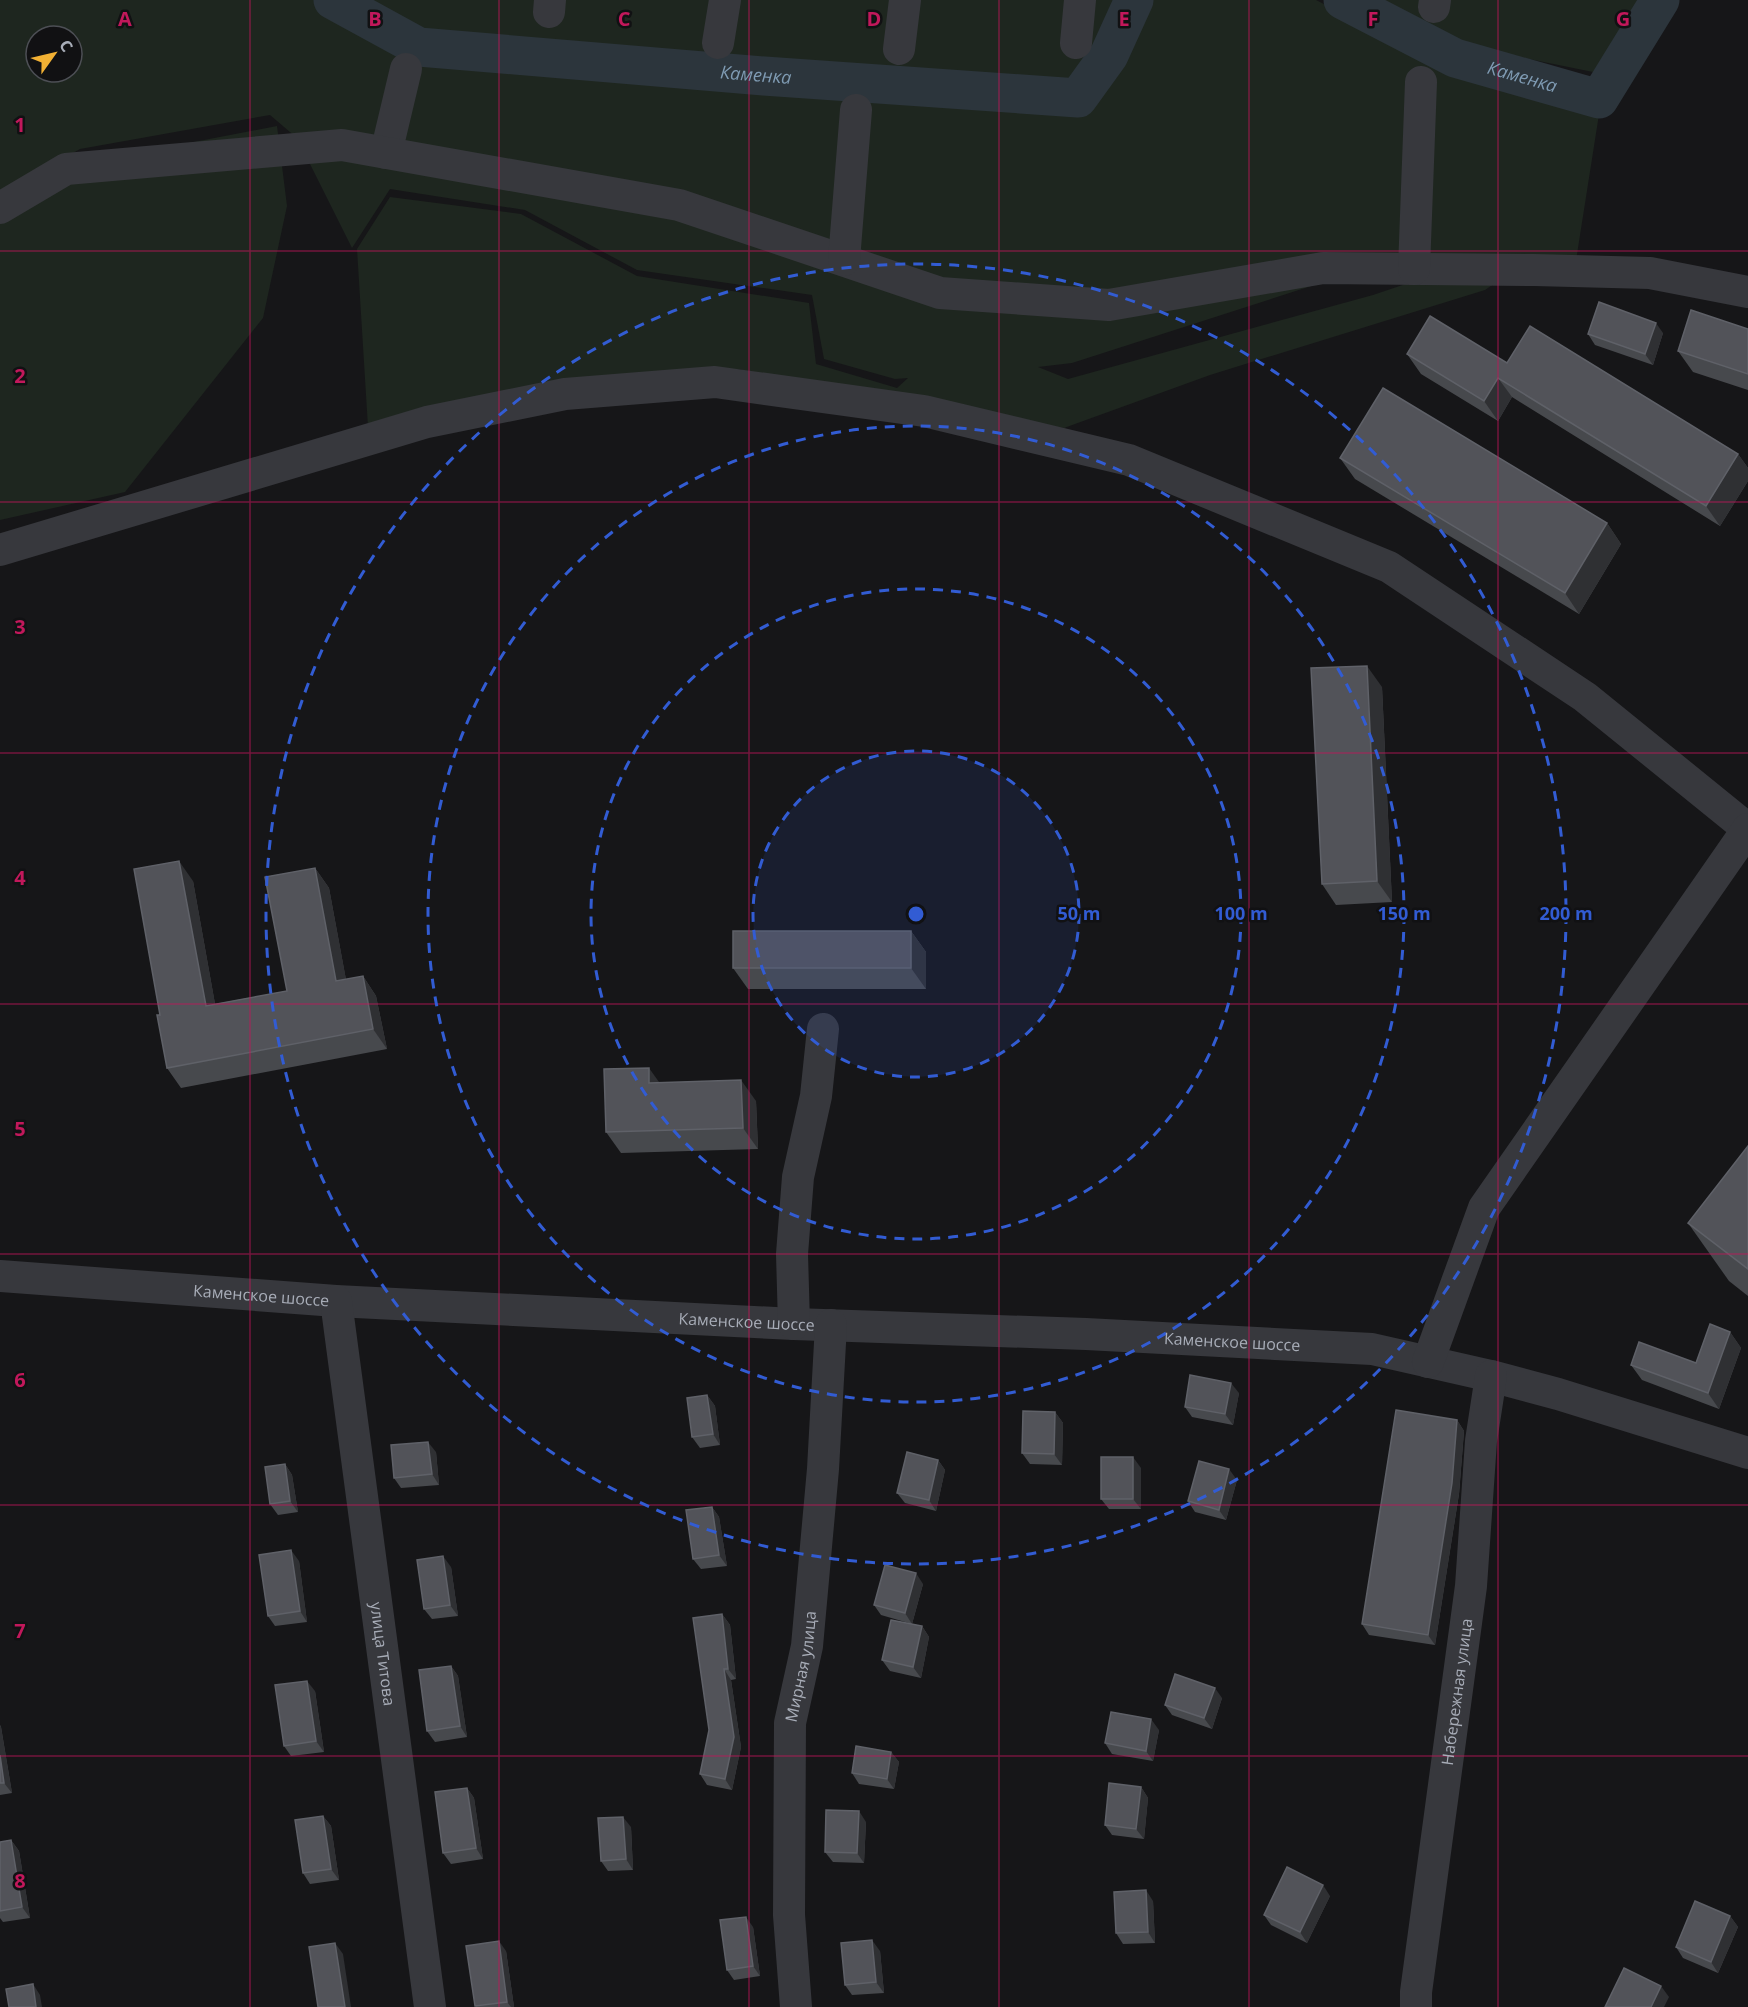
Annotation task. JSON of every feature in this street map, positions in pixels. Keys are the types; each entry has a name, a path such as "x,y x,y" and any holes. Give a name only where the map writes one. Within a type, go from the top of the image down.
{"street":[{"path":"718,43 725,0"},
{"path":"899,49 905,0"},
{"path":"1076,43 1080,0"},
{"path":"386,153 406,69"},
{"path":"1414,269 1420,82"},
{"path":"844,260 856,110"},
{"path":"0,208 66,169 342,145 679,205 940,293 1109,305 1323,268 1650,273 1748,292"},
{"path":"0,550 427,422 565,394 715,382 924,411 1129,460 1389,567 1585,697 1748,829 1484,1208 1428,1362"},
{"path":"794,1324 792,1254 798,1177 816,1096 823,1029"},
{"name":"Каменское шоссе","path":"0,1276 336,1301 794,1324 1086,1334 1372,1350 1491,1376 1558,1394 1748,1453"},
{"name":"улица Титова","path":"336,1301 430,2007"},
{"name":"Мирная улица","path":"796,2007 789,1915 790,1723 807,1646 823,1469 831,1325"},
{"name":"Набережная улица","path":"1416,2007 1416,1992 1471,1586 1481,1441 1491,1376"}],"shaded area":[{"path":"0,0 316,0 318,4 411,57 1079,107 1119,67 1149,0 1316,0 1458,73 1600,108 1575,267 1524,263 1485,290 1210,375 1064,428 913,406 738,369 541,388 368,427 357,249 390,197 521,214 637,276 809,303 816,364 897,388 908,378 895,379 824,359 812,295 637,270 525,210 390,189 352,248 297,138 270,115 80,149 0,194","holes":["1414,253 1447,270 1373,295 1068,379 1038,367 1072,363"]},
{"path":"358,0 1119,0 1098,50 1073,85 424,37"},
{"path":"1378,0 1641,0 1593,72 1460,45"},
{"path":"277,126 287,206 263,318 125,492 0,520 0,221 90,162"}],"building":[{"path":"1599,302 1656,323 1645,354 1588,334"},
{"path":"1691,310 1748,329 1748,374 1678,351"},
{"path":"1430,316 1507,363 1530,326 1738,454 1706,506 1498,378 1484,401 1407,354"},
{"path":"1383,388 1607,523 1565,593 1340,458"},
{"path":"1367,666 1377,881 1322,884 1311,668"},
{"path":"179,861 206,1006 287,991 265,877 315,868 336,981 363,976 373,1029 167,1068 134,869"},
{"path":"733,931 911,931 911,968 733,968"},
{"path":"649,1068 649,1083 741,1080 743,1128 606,1132 604,1069"},
{"path":"1748,1146 1748,1269 1688,1223"},
{"path":"1710,1324 1730,1332 1708,1393 1631,1365 1639,1342 1696,1363"},
{"path":"1190,1375 1231,1383 1225,1414 1185,1407"},
{"path":"707,1395 713,1434 692,1437 687,1398"},
{"path":"1396,1410 1457,1420 1452,1483 1428,1635 1362,1624"},
{"path":"1023,1411 1055,1412 1054,1454 1022,1453"},
{"path":"428,1442 432,1474 394,1478 391,1445"},
{"path":"907,1452 938,1460 929,1500 897,1493"},
{"path":"1101,1457 1133,1457 1133,1499 1101,1499"},
{"path":"1199,1461 1229,1469 1219,1510 1188,1501"},
{"path":"285,1464 290,1501 270,1504 265,1467"},
{"path":"712,1507 719,1555 693,1559 686,1510"},
{"path":"291,1550 300,1611 268,1616 259,1555"},
{"path":"443,1556 450,1605 424,1609 417,1560"},
{"path":"885,1565 916,1573 905,1613 874,1605"},
{"path":"722,1614 728,1669 724,1669 734,1737 725,1779 700,1774 709,1730 693,1618"},
{"path":"891,1620 922,1626 913,1667 882,1660"},
{"path":"451,1666 460,1726 427,1731 419,1670"},
{"path":"1175,1674 1215,1688 1204,1718 1165,1705"},
{"path":"307,1681 316,1741 284,1746 275,1685"},
{"path":"1111,1712 1151,1719 1146,1751 1105,1743"},
{"path":"856,1746 891,1752 887,1779 852,1773"},
{"path":"0,1755 4,1783 0,1783"},
{"path":"1109,1783 1141,1787 1136,1829 1105,1825"},
{"path":"467,1788 476,1848 443,1853 435,1792"},
{"path":"826,1810 859,1811 857,1853 825,1852"},
{"path":"323,1816 331,1869 303,1873 295,1820"},
{"path":"623,1817 626,1859 601,1861 598,1818"},
{"path":"11,1840 22,1907 0,1911 0,1842"},
{"path":"1287,1867 1323,1885 1300,1932 1264,1915"},
{"path":"1146,1890 1148,1932 1116,1933 1114,1892"},
{"path":"1695,1901 1730,1916 1711,1962 1676,1947"},
{"path":"746,1917 753,1966 727,1970 720,1920"},
{"path":"872,1940 876,1982 845,1985 841,1943"},
{"path":"499,1941 507,2002 475,2006 466,1946"},
{"path":"335,1943 345,2007 318,2007 309,1947"},
{"path":"1624,1968 1661,1986 1651,2007 1605,2007"},
{"path":"33,1984 36,2007 9,2007 6,1989"}],"waterway":[{"name":"Каменка","path":"333,0 419,47 764,76 1078,98 1109,55 1134,0"},
{"name":"Каменка","path":"1343,0 1455,58 1599,99 1660,0"}]}
